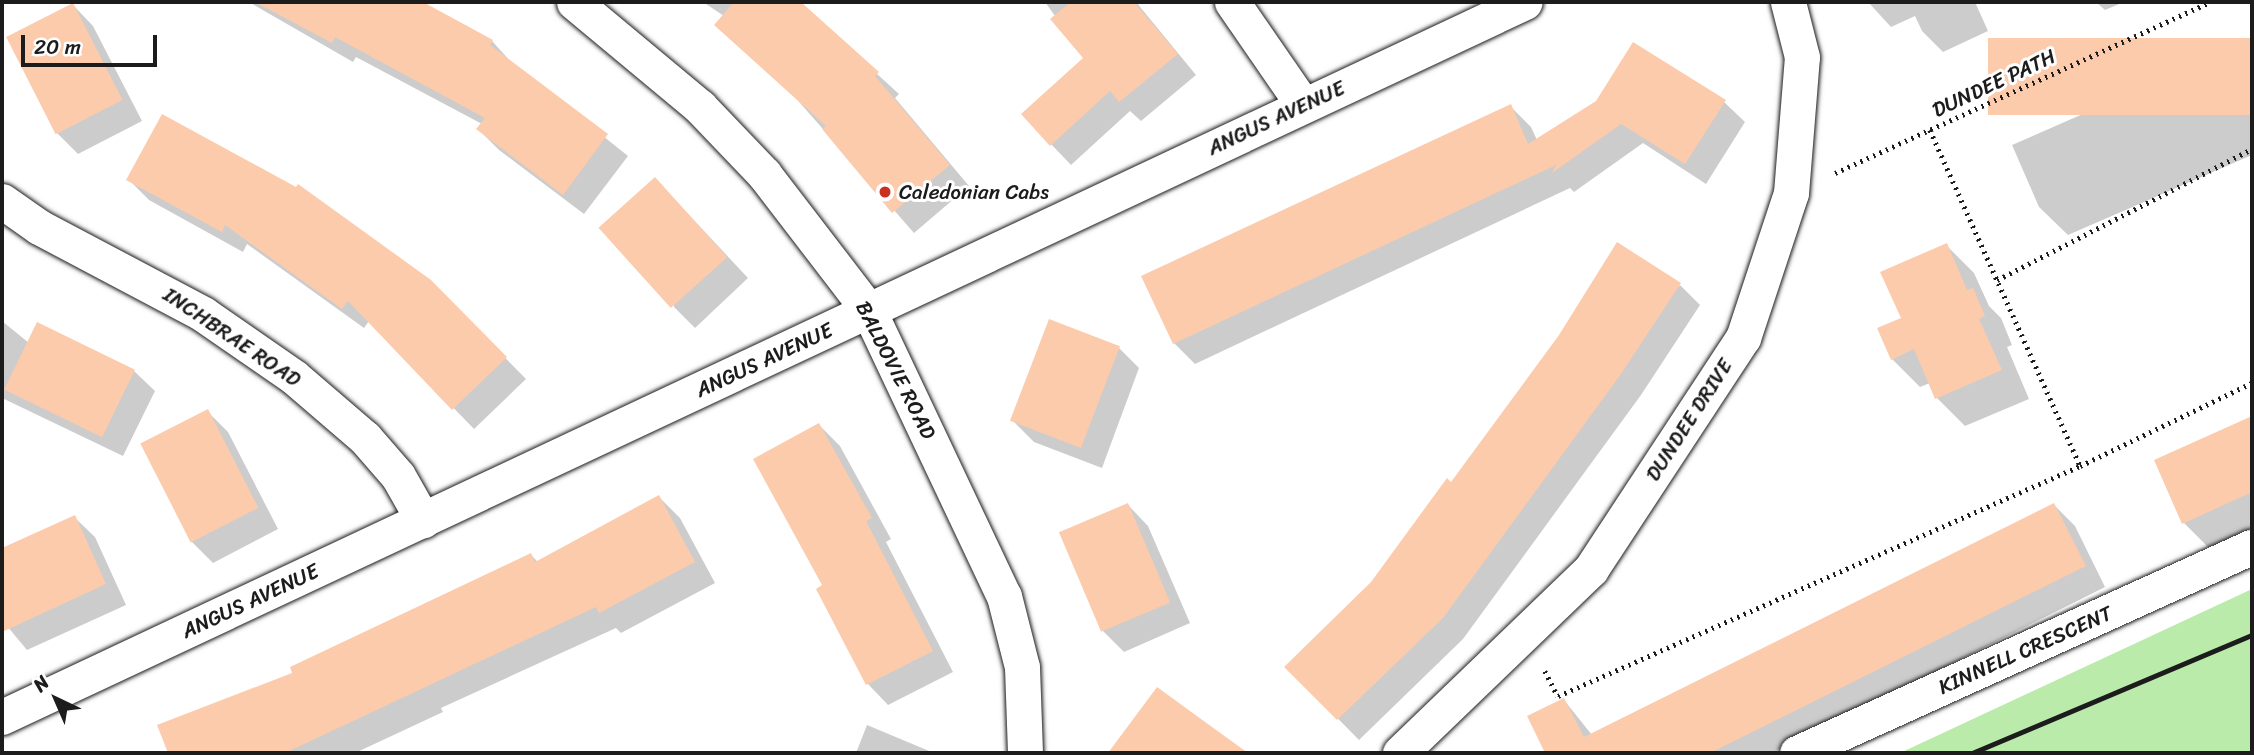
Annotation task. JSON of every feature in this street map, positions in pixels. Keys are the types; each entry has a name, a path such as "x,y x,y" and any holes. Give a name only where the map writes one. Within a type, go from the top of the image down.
{"street":[{"name":"BALDOVIE ROAD","path":"575,2 700,107 764,174 869,311 1004,596 1022,667 1025,753"},
{"path":"1232,2 1303,105"},
{"name":"ANGUS AVENUE","path":"2,717 1525,2"},
{"name":"DUNDEE DRIVE","path":"1399,753 1591,569 1743,338 1791,193 1802,57 1788,2"},
{"name":"INCHBRAE ROAD","path":"2,201 39,227 192,308 294,377 365,438 398,476 423,520"},
{"name":"KINNELL CRESCENT","path":"1797,753 2252,547"}],"path":[{"name":"DUNDEE PATH","path":"1791,193 2210,2"},
{"path":"1930,130 2080,466"},
{"path":"1997,280 2252,149"},
{"path":"1525,633 1558,696 2080,466 2252,383"}],"green space":[{"path":"2252,589 2252,753 1900,753"}],"building":[{"path":"255,2 423,2 493,40 490,45 608,134 563,195 476,129 485,118 335,37 332,43"},
{"path":"734,2 801,2 879,72 875,76 950,165 892,213 822,129 826,126 714,25"},
{"path":"1071,2 1134,2 1178,54 1119,102 1110,91 1050,146 1021,114 1083,58 1050,19"},
{"path":"73,3 122,100 56,134 6,37"},
{"path":"1988,38 2252,38 2252,115 1988,115"},
{"path":"1633,42 1726,100 1685,164 1621,124 1552,173 1556,165 1173,344 1141,276 1511,104 1528,144 1596,101"},
{"path":"162,114 296,187 298,184 431,280 507,357 452,410 348,301 342,309 225,225 222,232 126,180"},
{"path":"655,177 727,257 671,308 599,228"},
{"path":"1617,242 1681,283 1621,374 1443,618 1337,720 1284,667 1371,582 1447,478 1451,482 1559,335"},
{"path":"1947,243 1967,290 1973,288 1985,316 1979,319 2002,370 1935,399 1914,349 1891,360 1877,328 1901,318 1880,272"},
{"path":"1049,319 1120,346 1081,448 1010,421"},
{"path":"37,322 135,370 102,437 4,389"},
{"path":"208,409 258,508 191,542 140,444"},
{"path":"2252,416 2252,492 2182,524 2154,460"},
{"path":"819,423 872,518 866,521 933,651 866,685 816,589 822,585 753,459"},
{"path":"659,495 695,562 599,613 596,607 285,753 168,753 157,725 292,673 290,667 531,553 535,562"},
{"path":"1128,503 1170,602 1101,632 1059,532"},
{"path":"2054,503 2086,566 1710,753 1545,753 1527,716 1564,698 1584,737"},
{"path":"75,515 106,584 2,632 2,548"},
{"path":"1157,687 1201,719 1248,753 1108,753"}],"railway":[{"path":"1972,753 2252,635"}],"place":[{"name":"Caledonian Cabs","path":"885,192"}]}
